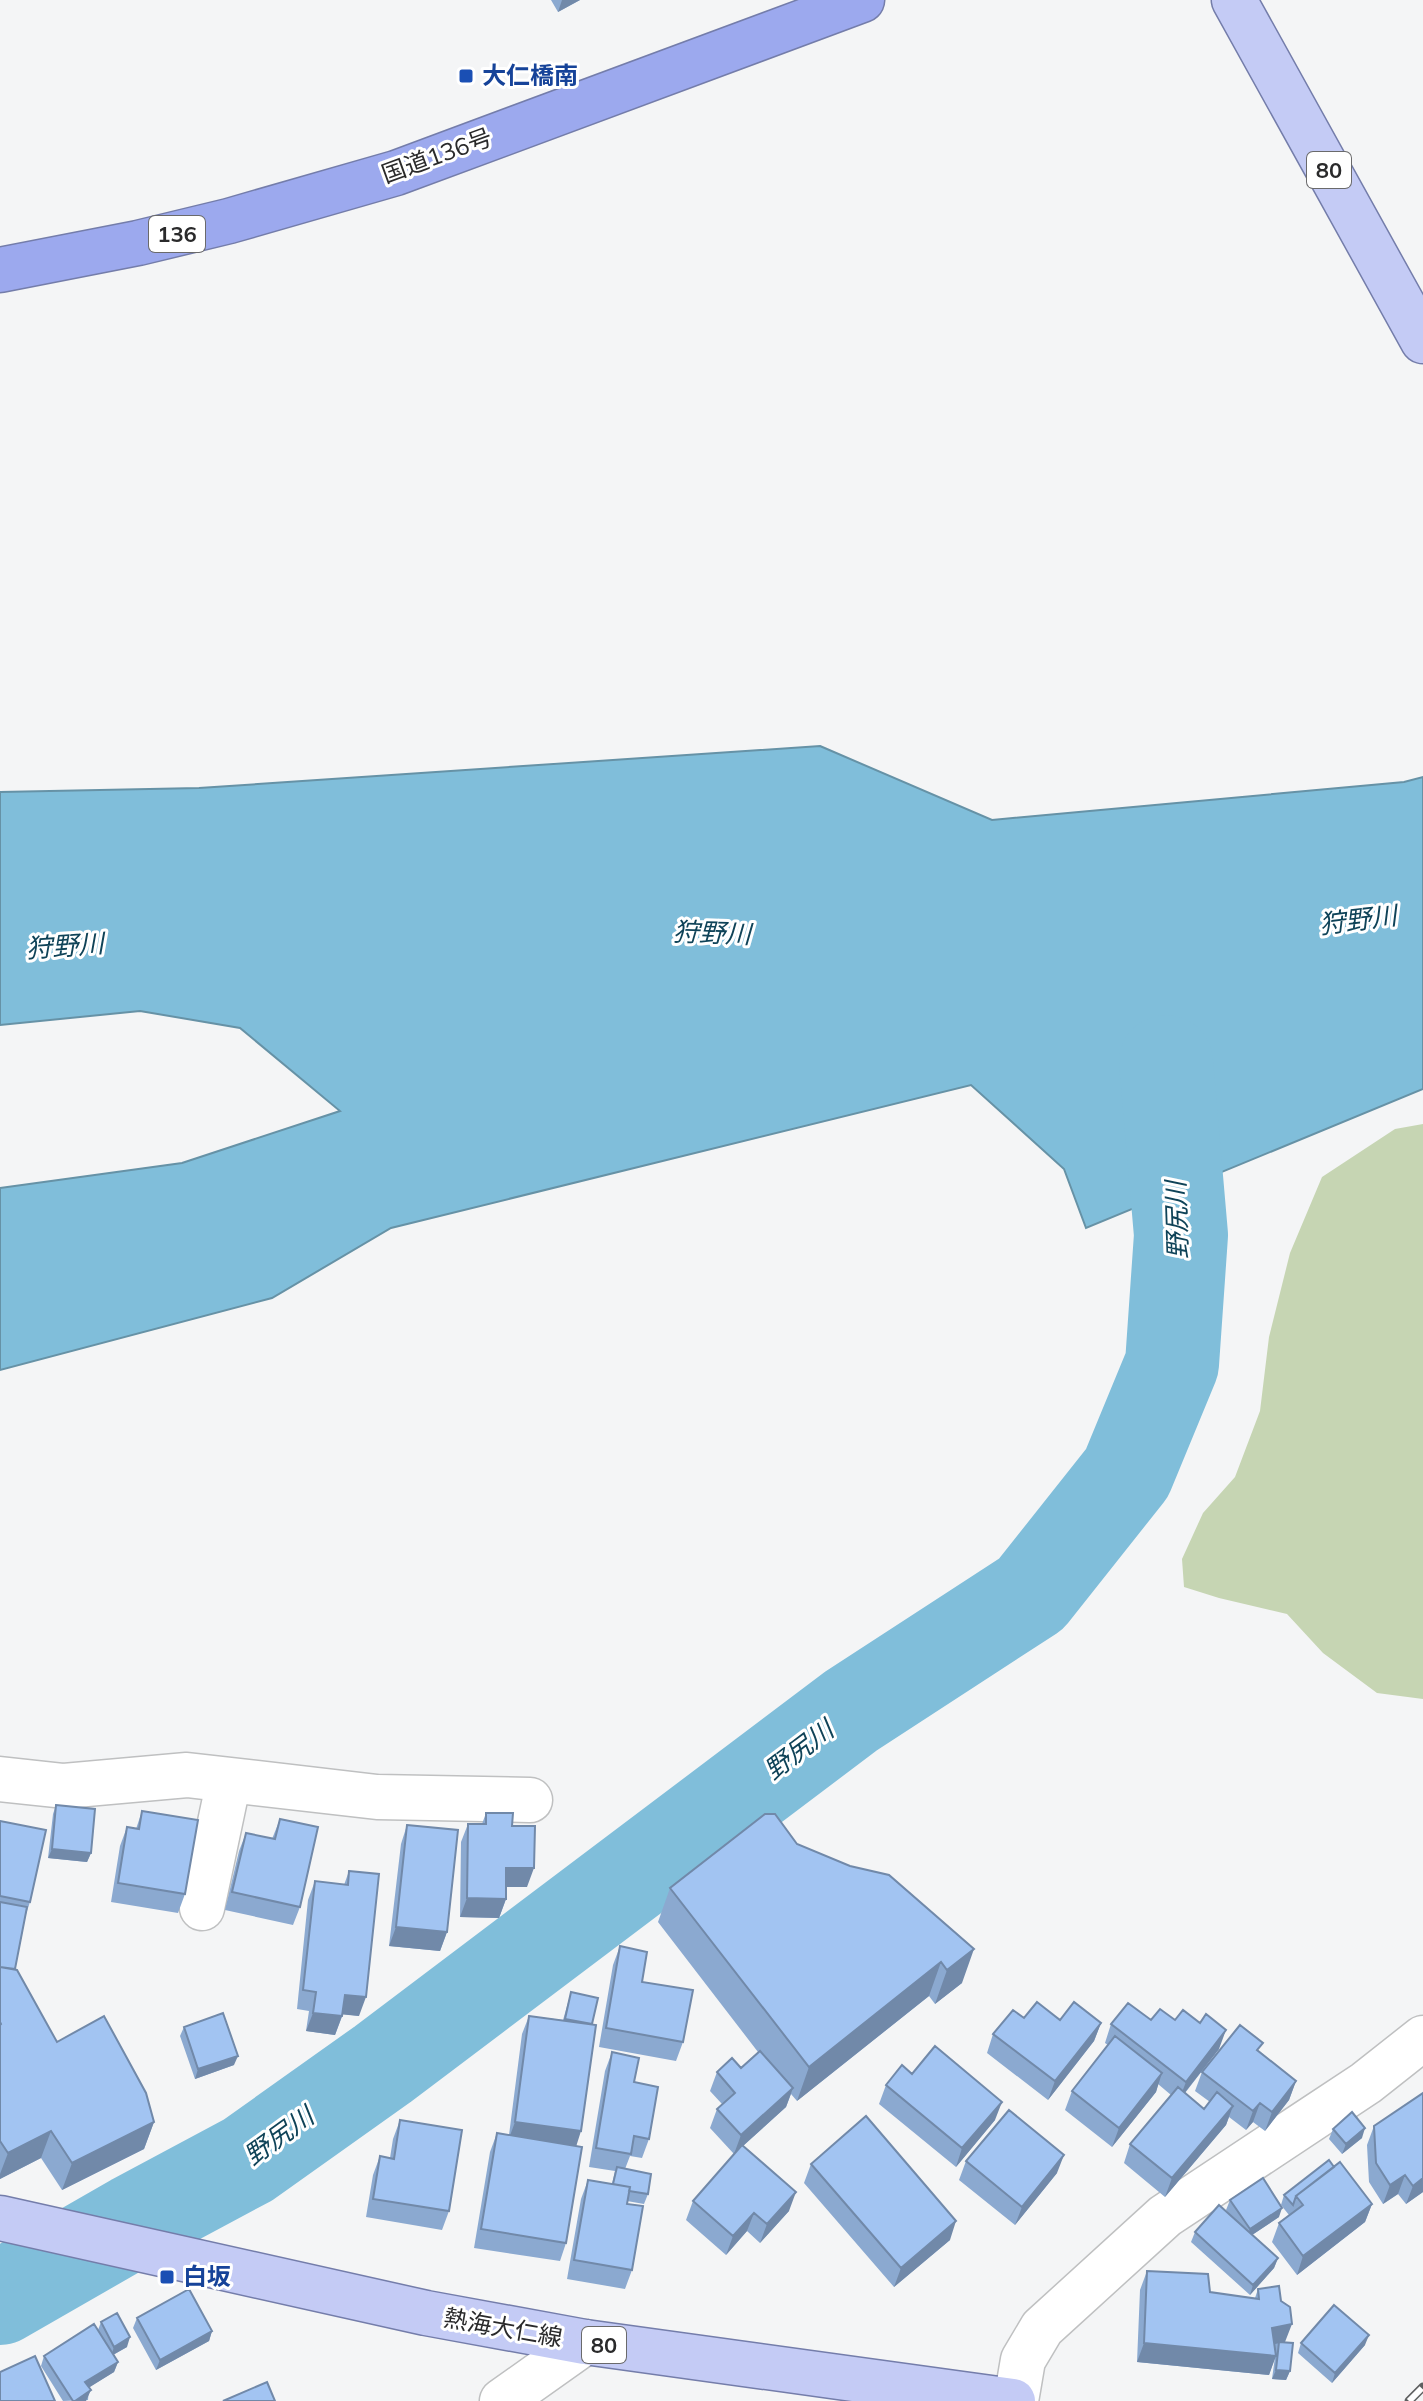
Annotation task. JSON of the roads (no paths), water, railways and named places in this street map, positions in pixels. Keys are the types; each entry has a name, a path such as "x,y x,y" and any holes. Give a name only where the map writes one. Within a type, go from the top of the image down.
{"highway":[{"name":"国道136号","path":"0,270 138,243 229,221 396,173 862,0"}],"main road":[{"name":"80","path":"1234,0 1423,341"},
{"name":"熱海大仁線","path":"9,2220 426,2313 585,2342 1014,2401"}],"street":[{"path":"0,1779 64,1786 187,1775 377,1797 530,1800"},
{"path":"202,1908 229,1780"},
{"path":"1014,2401 1023,2360 1042,2328 1165,2216 1366,2083 1423,2038"},
{"path":"506,2400 585,2342"}],"water":[{"name":"狩野川","path":"820,746 992,820 1404,782 1423,777 1423,1089 1086,1228 1064,1169 971,1085 391,1228 272,1298 0,1370 0,1188 182,1163 340,1111 240,1028 140,1011 0,1025 0,792 199,788"}],"waterway":[{"name":"野尻川","path":"0,2298 248,2160 383,2064 851,1711 1031,1594 1127,1473 1172,1364 1181,1235 1166,1062"}],"railway":[{"path":"1409,2401 1423,2387"}],"place":[{"name":"大仁橋南","path":"466,76"},
{"name":"白坂","path":"167,2277"}]}
